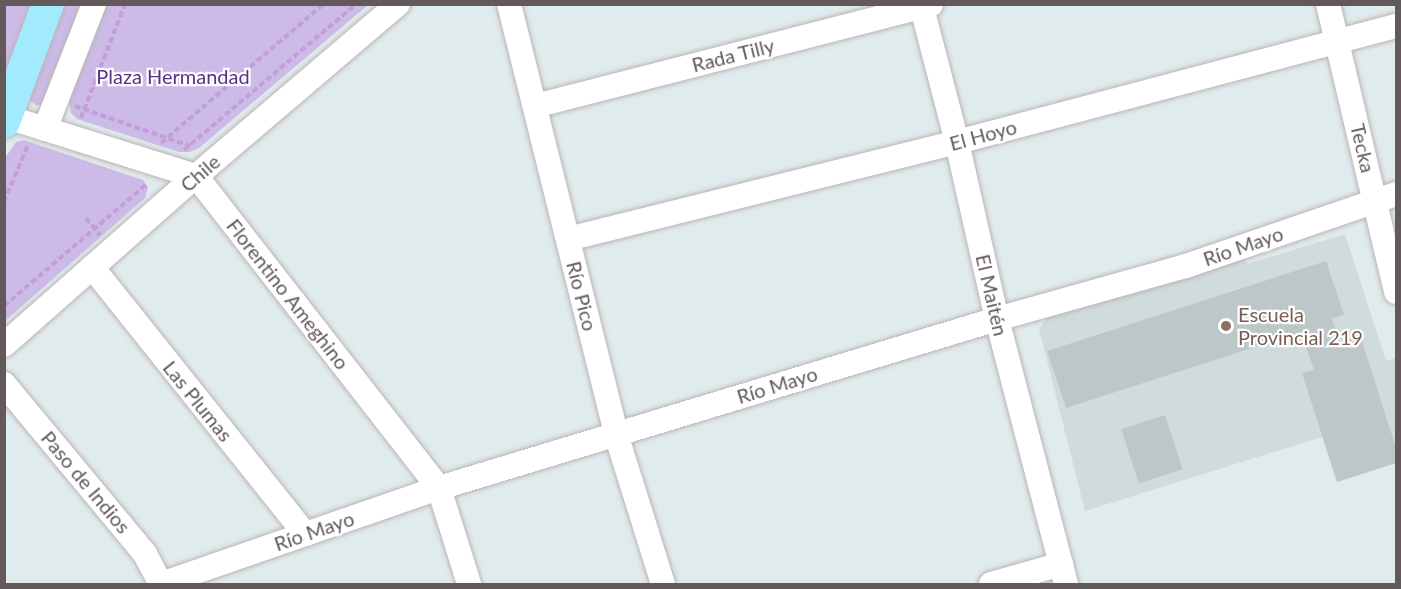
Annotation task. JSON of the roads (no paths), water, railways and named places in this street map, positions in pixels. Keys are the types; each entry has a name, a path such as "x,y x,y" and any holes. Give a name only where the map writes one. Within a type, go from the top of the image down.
{"main road":[{"path":"5,118 48,4"}],"street":[{"path":"45,129 94,4"},
{"name":"Chile","path":"4,345 219,156 398,4"},
{"name":"Río Pico","path":"509,4 616,434 663,585"},
{"name":"Tecka","path":"1328,4 1337,41 1386,198 1396,292"},
{"name":"Rada Tilly","path":"535,106 924,5"},
{"name":"El Maitén","path":"924,5 997,319 1064,574"},
{"name":"El Hoyo","path":"568,238 957,142 1396,26"},
{"path":"5,118 196,176"},
{"name":"Florentino Ameghino","path":"196,176 439,488 470,585"},
{"name":"Río Mayo","path":"161,585 439,488 997,319 1186,266 1386,198"},
{"name":"Las Plumas","path":"92,267 305,534"},
{"name":"Paso de Indios","path":"4,384 145,554 161,585"},
{"path":"991,585 1064,574"}],"place":[{"name":"Escuela Provincial 219","path":"1226,326"}],"park label":[{"name":"Plaza Hermandad","path":"173,76"}]}
